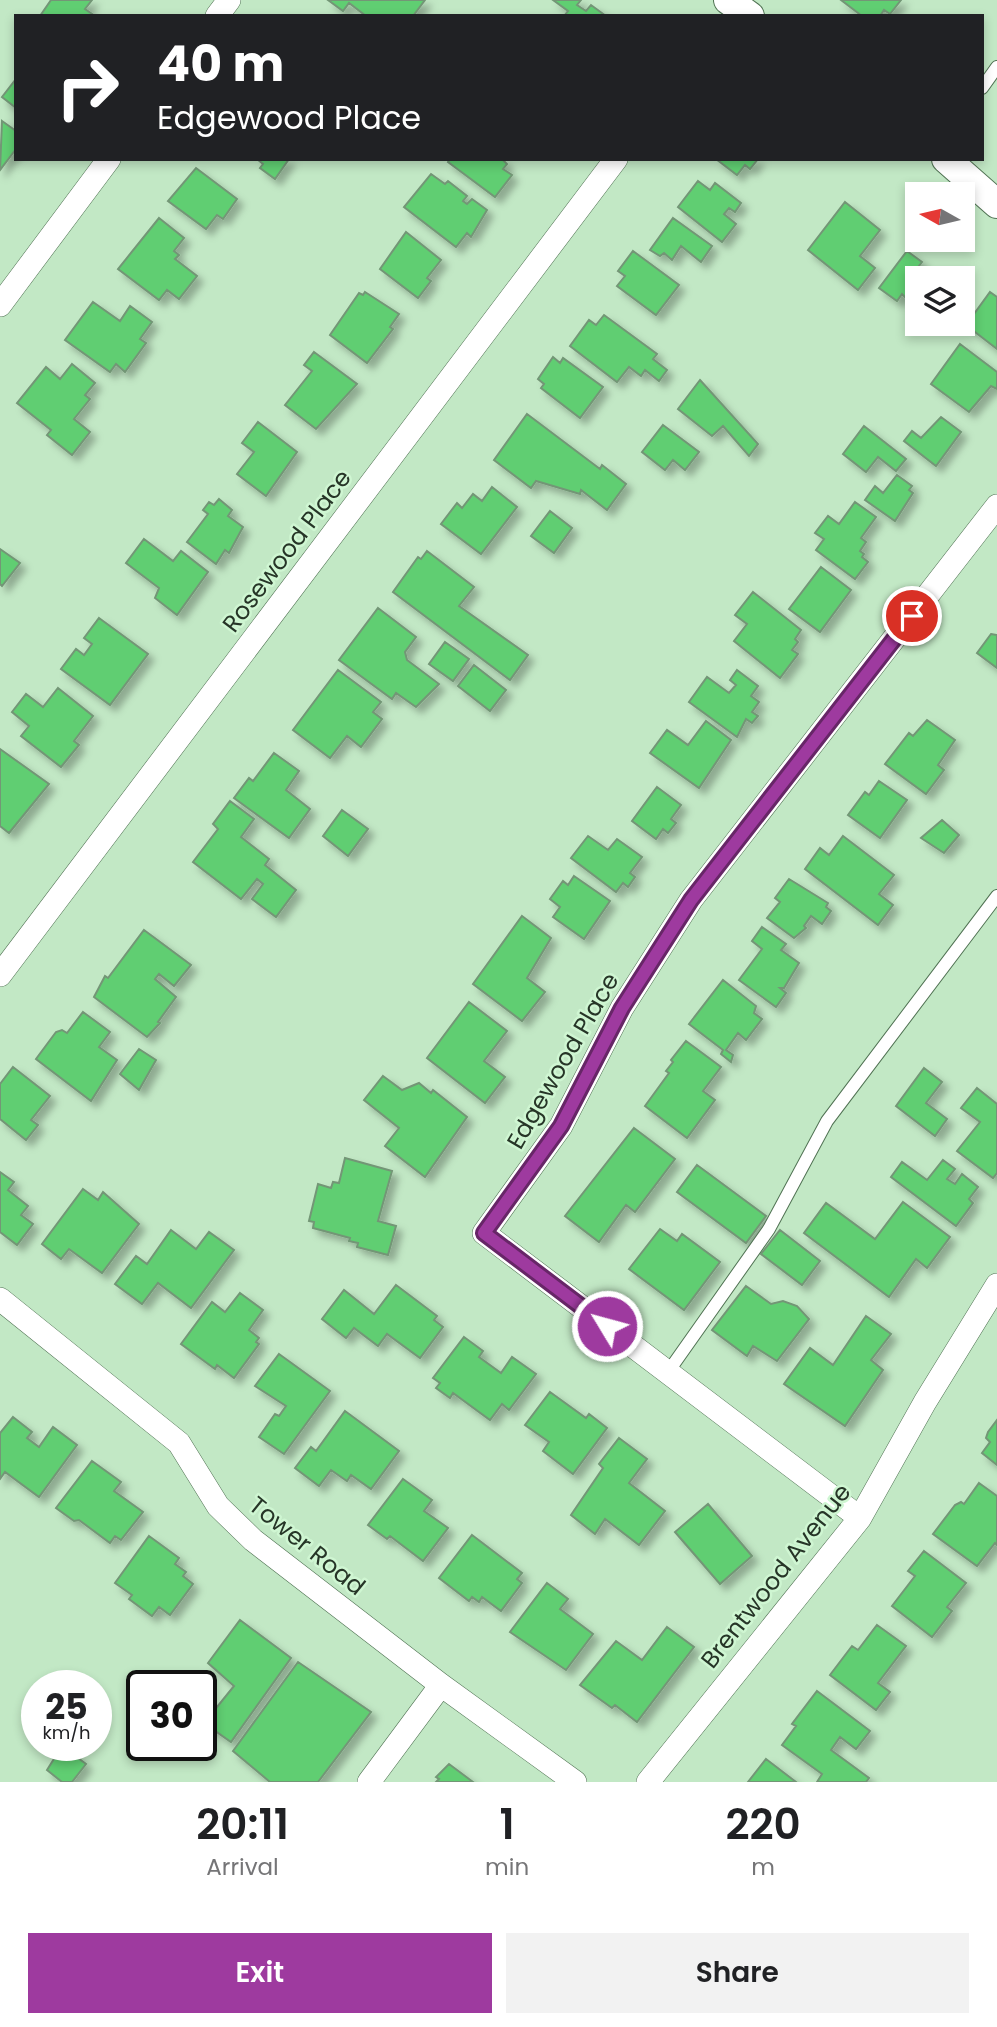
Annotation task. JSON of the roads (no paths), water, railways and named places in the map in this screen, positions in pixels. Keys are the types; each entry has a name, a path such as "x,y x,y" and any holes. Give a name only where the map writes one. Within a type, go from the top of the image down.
{"street":[{"path":"0,305 108,161"},
{"name":"Rosewood Place","path":"0,975 614,161"},
{"path":"948,161 997,204"},
{"name":"Edgewood Place","path":"860,1518 484,1233 561,1126 622,1008 691,900 997,506"},
{"name":"Brentwood Avenue","path":"648,1782 860,1518 925,1402 997,1285"},
{"name":"Tower Road","path":"0,1299 179,1443 218,1506 253,1540 441,1685 575,1782"},
{"path":"369,1782 441,1685"}],"lane":[{"path":"984,85 997,67"},
{"path":"668,1372 769,1229 827,1121 997,896"}]}
